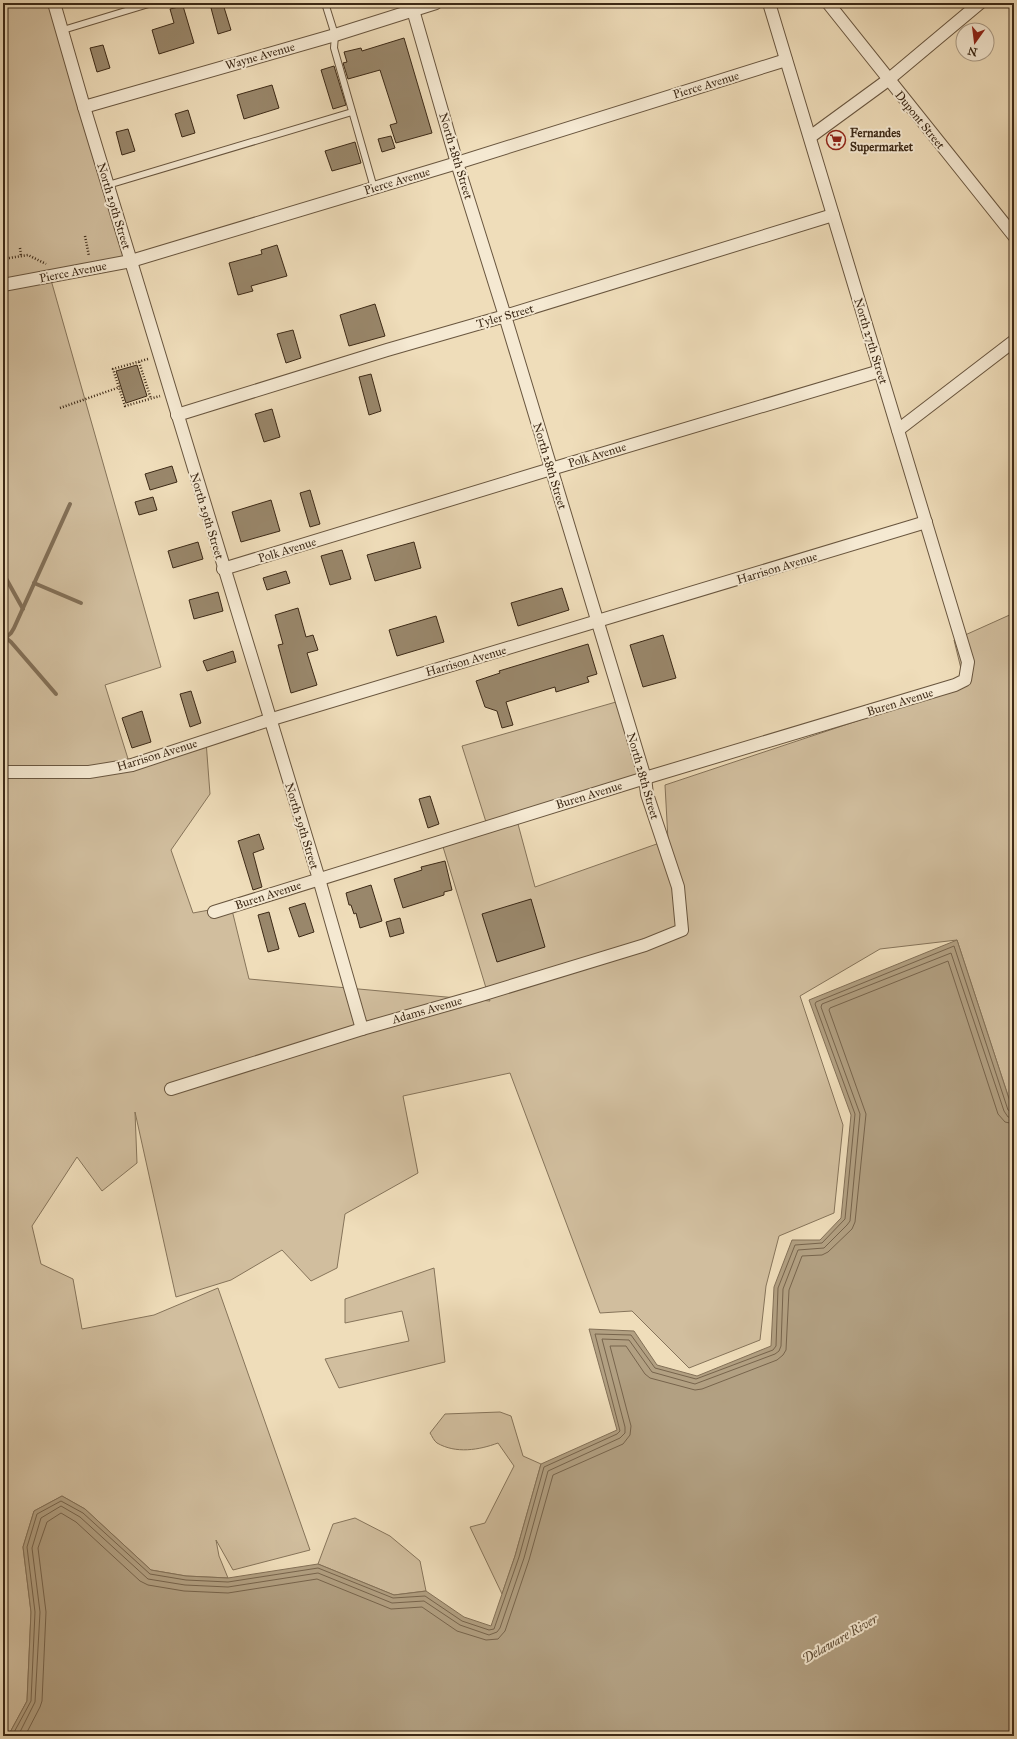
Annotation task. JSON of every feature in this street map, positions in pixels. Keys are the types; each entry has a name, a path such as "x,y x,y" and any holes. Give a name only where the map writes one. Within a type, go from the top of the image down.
{"street":[{"name":"North 29th Street","path":"54,3 223,570 319,879 362,1029"},
{"name":"Wayne Avenue","path":"84,107 335,35 412,6 436,3"},
{"name":"North 27th Street","path":"769,3 968,662 964,680"},
{"name":"Dupont Street","path":"828,3 1014,236"},
{"path":"810,137 888,80 980,3"},
{"name":"North 28th Street","path":"412,6 457,162 645,778 647,794 678,887 682,930"},
{"name":"Pierce Avenue","path":"3,284 131,261 374,188 786,60"},
{"name":"Tyler Street","path":"175,410 505,316 833,215"},
{"path":"898,430 1014,341"},
{"name":"Polk Avenue","path":"223,570 551,469 880,371"},
{"name":"Harrison Avenue","path":"3,772 69,773 106,770 132,765 269,720 926,522"},
{"name":"Buren Avenue","path":"214,912 645,778 955,685 964,680"},
{"name":"Adams Avenue","path":"171,1089 362,1029 478,996 645,945 682,930"}],"lane":[{"path":"63,30 152,3"},
{"path":"325,3 335,35 334,48 374,188"},
{"path":"108,185 352,112"}],"path":[{"path":"82,258 89,257 85,236"},
{"path":"20,248 21,256"},
{"path":"3,259 28,255 49,265"},
{"path":"150,358 113,369 125,406 160,396"},
{"path":"139,362 151,398"},
{"path":"60,408 120,387"},
{"path":"158,388 165,405 175,410"}],"shaded area":[{"path":"3,3 53,3 131,267 51,280 161,667 105,685 129,762 206,741 210,794 171,850 193,913 231,906 249,979 490,1001 440,837 486,822 462,746 616,702 639,776 515,813 535,887 668,840 665,785 965,685 954,640 1014,613 1014,1114 957,940 880,949 800,996 843,1125 834,1213 779,1236 766,1286 760,1340 689,1368 632,1311 600,1313 510,1073 403,1096 418,1173 345,1214 337,1268 311,1281 282,1250 231,1280 176,1297 135,1112 137,1163 102,1191 77,1157 32,1226 41,1264 73,1279 82,1329 154,1315 218,1288 310,1550 233,1570 216,1540 219,1556 228,1578 186,1576 151,1570 85,1509 62,1496 34,1511 23,1547 31,1612 27,1701 8,1736 3,1736"},
{"path":"434,1268 445,1362 339,1388 325,1359 409,1341 402,1311 345,1323 345,1299"},
{"path":"500,1412 511,1416 523,1456 541,1464 515,1556 502,1594 470,1527 485,1523 514,1466 498,1443 483,1448 468,1450 452,1449 437,1443 430,1433 445,1414"},
{"path":"355,1518 390,1536 420,1561 426,1591 394,1595 318,1564 333,1524"}],"water":[{"name":"Delaware River","path":"957,940 1014,1114 1014,1736 8,1736 27,1701 31,1612 23,1547 34,1511 62,1496 85,1509 151,1570 186,1576 228,1578 318,1564 394,1595 426,1591 464,1617 491,1626 515,1556 541,1464 617,1430 589,1329 634,1331 657,1365 697,1376 771,1346 774,1287 792,1240 820,1240 841,1218 851,1115 809,1000"}],"building":[{"path":"223,4 231,30 218,34 211,8"},
{"path":"183,6 194,43 159,54 152,30 174,23 170,9"},
{"path":"404,38 432,133 396,143 390,125 397,123 380,70 348,79 343,63 347,62 344,52 361,48 362,51"},
{"path":"103,45 110,68 97,72 90,48"},
{"path":"334,66 346,105 333,109 321,70"},
{"path":"272,85 279,108 244,119 237,95"},
{"path":"188,110 195,133 182,137 175,114"},
{"path":"128,129 135,151 122,155 116,132"},
{"path":"391,136 395,148 382,152 378,139"},
{"path":"355,142 361,163 332,171 325,151"},
{"path":"277,245 287,276 251,286 253,291 238,295 229,263 262,254 261,250"},
{"path":"375,304 385,336 349,346 340,315"},
{"path":"293,330 301,358 286,363 277,334"},
{"path":"137,365 147,396 126,403 116,371"},
{"path":"371,374 381,411 369,415 359,377"},
{"path":"272,409 280,437 264,442 255,414"},
{"path":"172,466 177,482 150,490 145,474"},
{"path":"310,490 320,524 310,527 300,493"},
{"path":"153,497 157,510 139,515 135,502"},
{"path":"271,500 280,531 241,542 232,512"},
{"path":"198,542 203,559 173,568 168,551"},
{"path":"414,542 421,568 375,581 367,555"},
{"path":"342,550 351,579 330,585 321,556"},
{"path":"286,571 290,583 267,590 263,578"},
{"path":"562,588 569,610 518,626 511,603"},
{"path":"218,592 223,611 194,619 189,600"},
{"path":"298,608 306,637 313,635 318,650 307,653 317,685 291,693 278,645 283,644 275,615"},
{"path":"436,616 444,642 397,656 389,630"},
{"path":"663,635 676,678 643,687 630,645"},
{"path":"588,644 597,674 587,677 589,682 556,692 555,687 506,702 513,725 502,728 497,711 485,707 476,681 500,673 499,671"},
{"path":"233,651 236,662 207,671 203,661"},
{"path":"191,691 201,723 190,727 180,694"},
{"path":"142,711 151,742 132,748 122,718"},
{"path":"430,796 439,824 428,828 419,799"},
{"path":"259,834 264,849 253,853 262,887 253,890 238,841"},
{"path":"445,861 452,890 444,892 444,895 403,908 394,879 422,870 421,867"},
{"path":"371,885 382,921 360,928 356,913 354,914 351,905 349,905 346,893"},
{"path":"531,899 545,947 497,962 482,914"},
{"path":"305,903 314,932 299,937 289,908"},
{"path":"269,912 279,949 268,952 258,915"},
{"path":"400,918 404,933 390,937 386,922"}],"waterway":[{"path":"3,640 14,628 70,504"},
{"path":"3,573 23,609"},
{"path":"34,583 81,603"},
{"path":"6,638 56,694"}],"place":[{"name":"Fernandes Supermarket","path":"836,140"}]}
